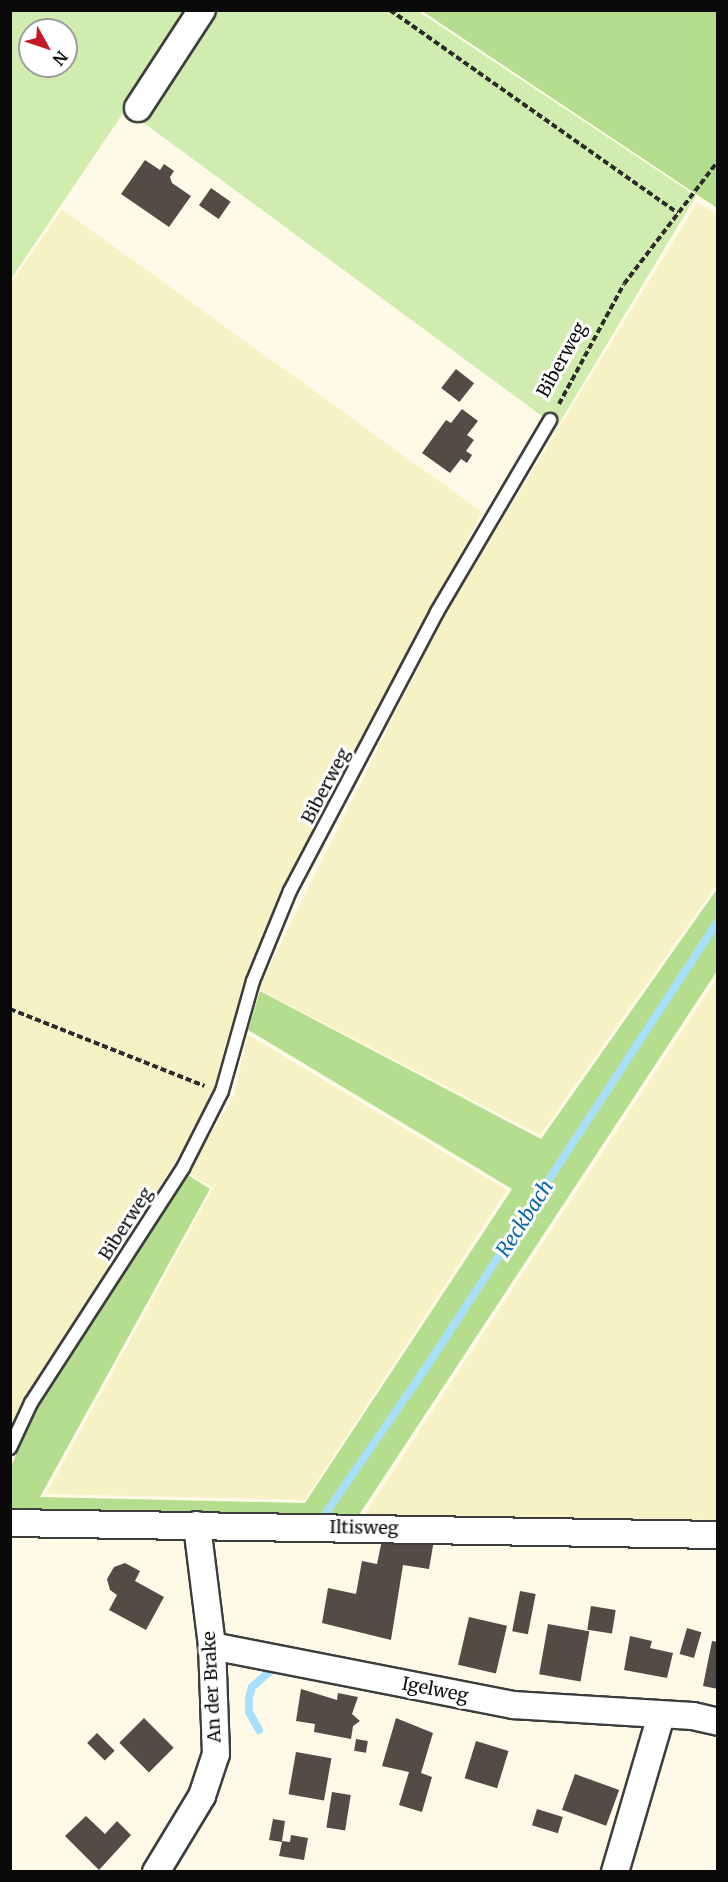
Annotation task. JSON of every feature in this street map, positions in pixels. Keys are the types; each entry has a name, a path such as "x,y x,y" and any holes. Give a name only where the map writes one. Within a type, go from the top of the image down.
{"street":[{"path":"138,108 202,10"},
{"name":"Iltisweg","path":"10,1523 717,1535"},
{"name":"An der Brake","path":"156,1872 202,1796 216,1754 212,1646 197,1525"},
{"name":"Igelweg","path":"212,1646 513,1705 661,1716 693,1716 717,1722"},
{"path":"615,1872 661,1716"}],"lane":[{"name":"Biberweg","path":"10,1448 31,1403 183,1168 222,1091 253,981 291,891 437,612 550,420"}],"path":[{"path":"390,10 678,213"},
{"name":"Biberweg","path":"550,420 624,284 717,161"},
{"path":"10,1009 176,1078 222,1091"}],"shaded area":[{"path":"697,203 718,215 717,884 540,1135 258,989 447,610"},
{"path":"62,209 482,512 283,897 216,1097 25,1399 11,1431 10,285"},
{"path":"717,978 717,1520 364,1515"},
{"path":"247,1034 507,1190 305,1500 46,1494 213,1188 187,1173 235,1094"}],"green space":[{"path":"11,11 192,11 11,279"},
{"path":"209,11 418,11 696,196 557,427 137,118"},
{"path":"422,11 717,11 717,208"},
{"path":"717,889 717,971 355,1521 11,1514 11,1467 37,1405 188,1175 210,1189 40,1497 305,1503 512,1189 248,1030 260,991 541,1139"}],"building":[{"path":"145,160 160,170 164,164 174,171 170,177 172,183 191,196 169,227 121,194"},
{"path":"211,188 231,202 219,219 199,205"},
{"path":"456,369 474,383 459,402 441,388"},
{"path":"462,409 478,421 467,435 474,440 466,451 472,455 467,463 461,459 450,473 422,453 446,420 451,423"},
{"path":"382,1540 434,1540 429,1569 403,1565 391,1640 322,1623 328,1588 356,1594 362,1561 377,1564"},
{"path":"125,1563 140,1571 135,1581 164,1597 146,1630 109,1610 117,1595 110,1590 107,1579 114,1567"},
{"path":"520,1591 536,1594 528,1634 512,1631"},
{"path":"591,1606 616,1610 612,1634 587,1630"},
{"path":"469,1617 507,1626 496,1674 458,1665"},
{"path":"548,1624 589,1631 581,1682 539,1674"},
{"path":"687,1628 701,1632 694,1658 680,1654"},
{"path":"630,1636 652,1641 650,1648 673,1653 667,1678 624,1670"},
{"path":"712,1641 718,1642 718,1689 703,1686"},
{"path":"301,1689 337,1700 338,1693 358,1697 352,1714 360,1721 353,1726 351,1739 314,1732 315,1724 296,1721"},
{"path":"144,1718 174,1748 149,1772 119,1743"},
{"path":"396,1718 433,1733 421,1773 432,1777 422,1812 399,1805 409,1772 382,1766"},
{"path":"97,1733 115,1751 105,1761 87,1743"},
{"path":"356,1739 368,1741 366,1753 354,1751"},
{"path":"476,1741 509,1751 497,1788 465,1778"},
{"path":"296,1752 331,1758 324,1801 289,1794"},
{"path":"575,1774 619,1790 606,1826 562,1810"},
{"path":"332,1792 351,1795 345,1831 326,1828"},
{"path":"537,1809 563,1817 558,1833 532,1825"},
{"path":"86,1816 105,1834 117,1821 131,1835 99,1870 65,1836"},
{"path":"273,1819 285,1821 282,1841 290,1842 291,1835 308,1838 304,1860 279,1856 282,1842 269,1840"}],"waterway":[{"name":"Reckbach","path":"326,1513 423,1372 718,921"},
{"name":"Reckbach","path":"259,1730 249,1712 249,1698 252,1687 274,1668"}]}
